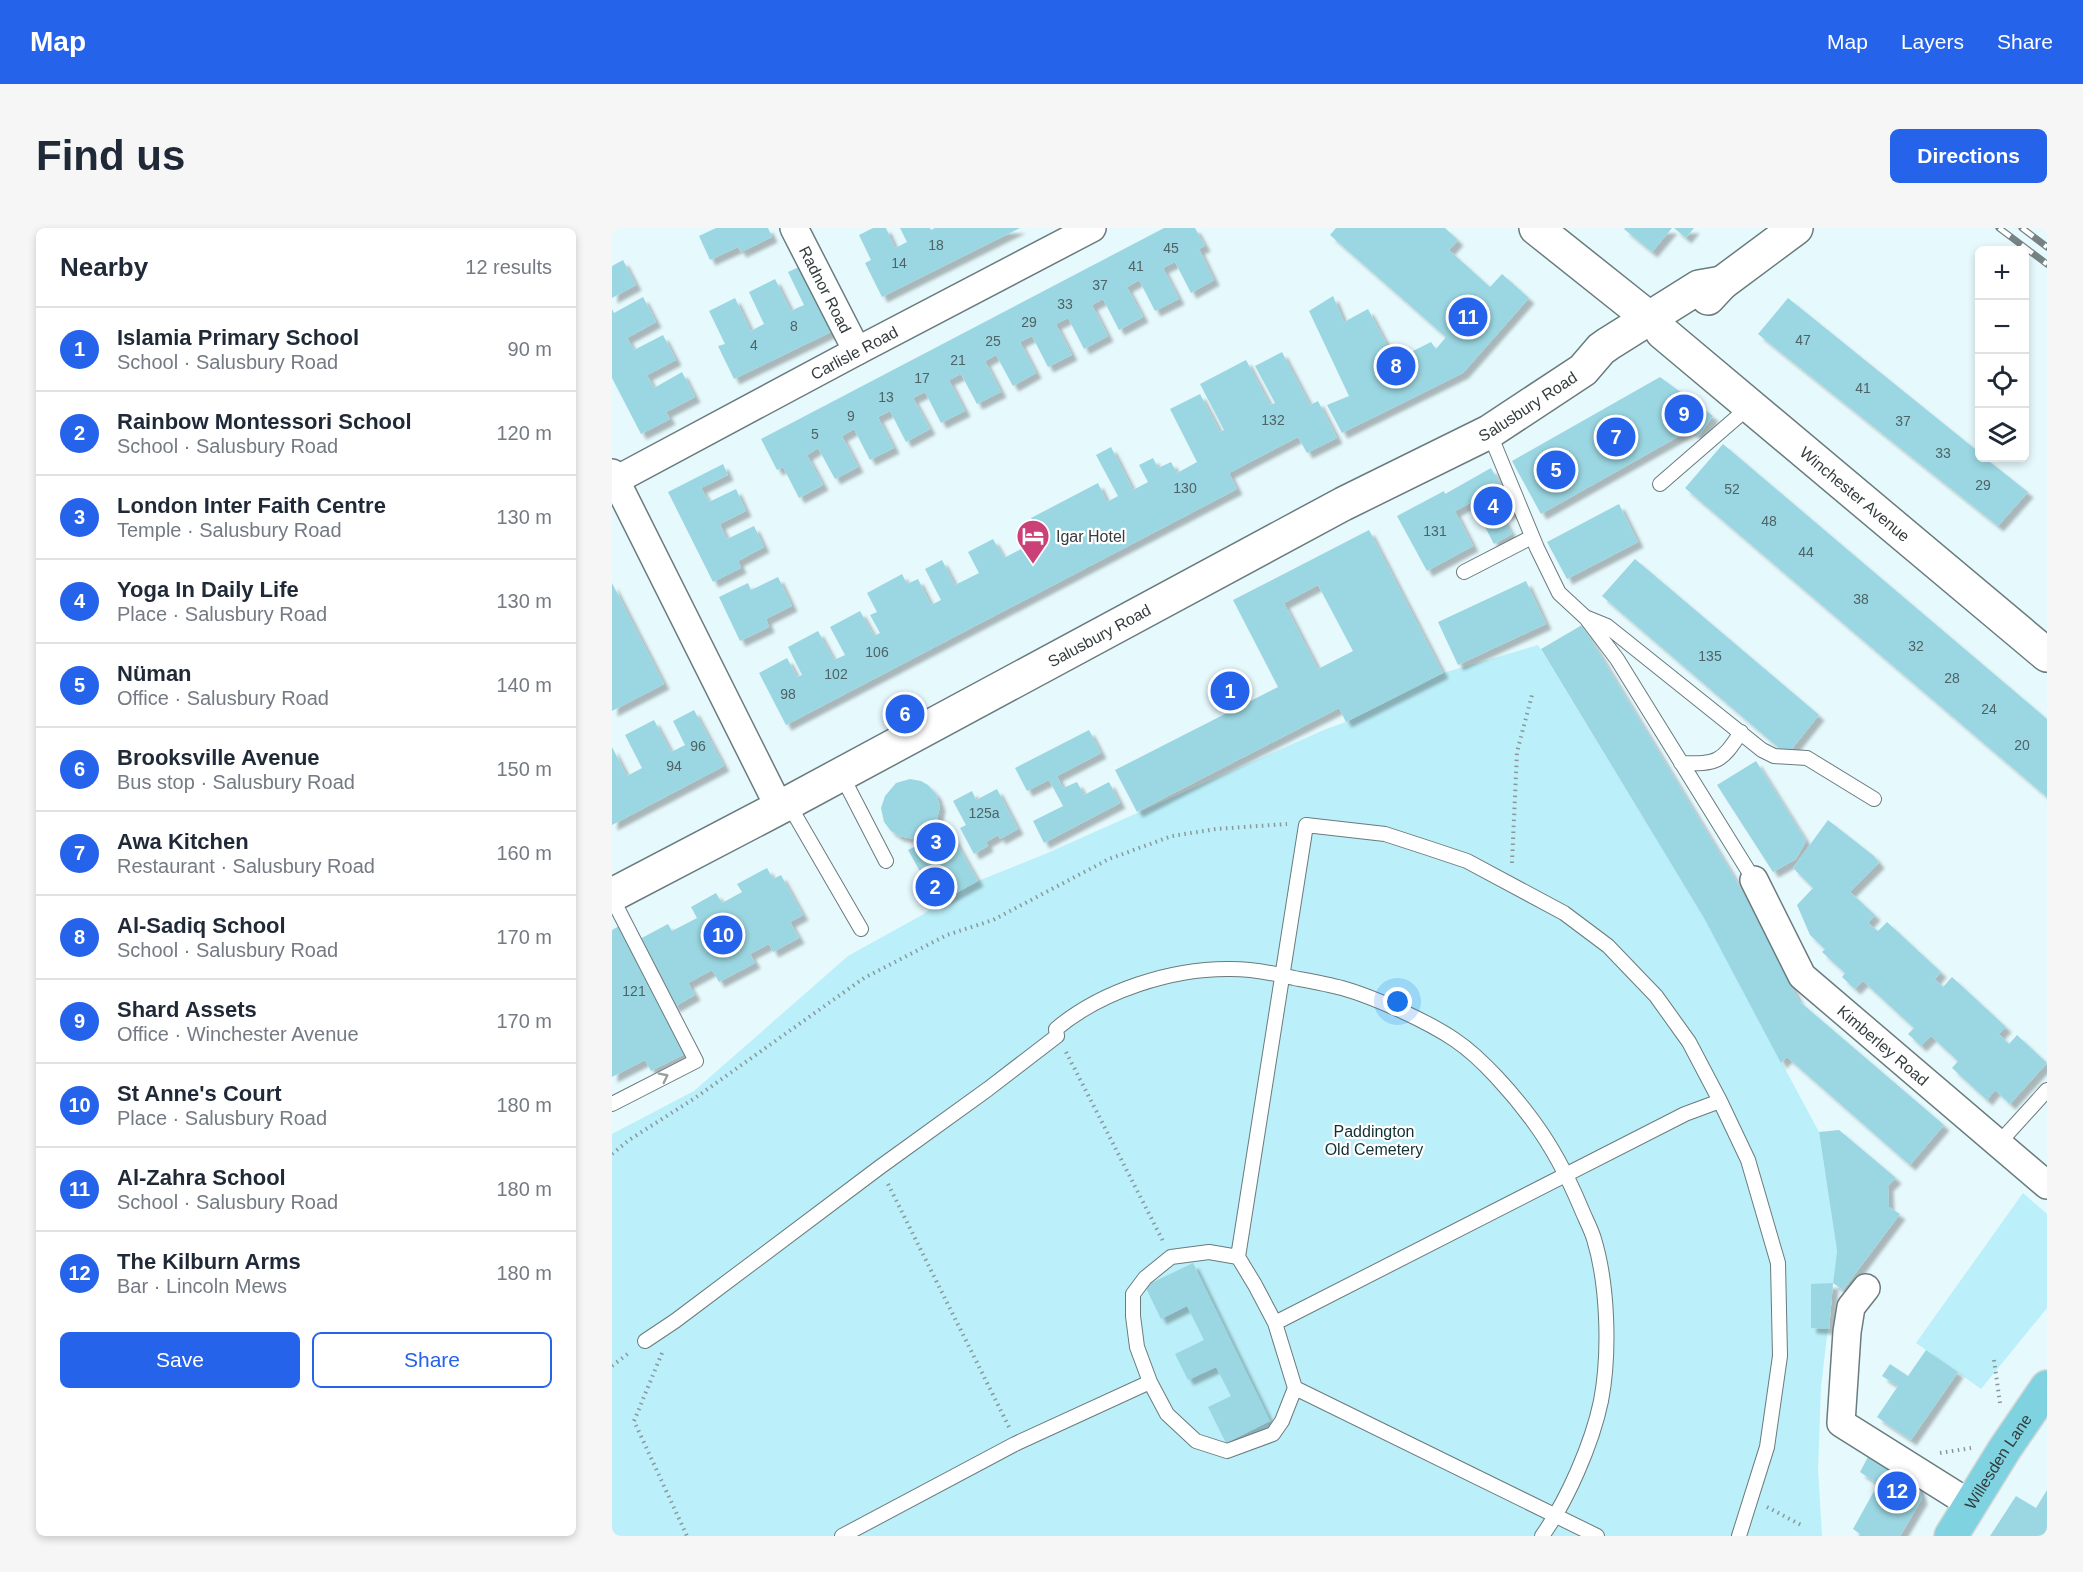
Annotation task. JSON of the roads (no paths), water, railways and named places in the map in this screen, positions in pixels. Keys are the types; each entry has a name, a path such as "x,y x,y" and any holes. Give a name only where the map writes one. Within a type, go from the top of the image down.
{"main road":[{"name":"Willesden Lane","path":"1951,1536 2046,1389"}],"street":[{"name":"Radnor Road","path":"794,228 857,351"},
{"name":"Carlisle Road","path":"614,477 1092,228"},
{"name":"Winchester Avenue","path":"1536,228 1655,325 2047,655"},
{"name":"Salusbury Road","path":"612,896 1343,504 1489,432 1583,370 1601,349 1655,325 1699,287 1722,283 1796,228"},
{"path":"614,477 783,805"},
{"name":"Kimberley Road","path":"1754,880 1802,976 2047,1185"},
{"path":"1866,1288 1851,1307 1847,1332 1841,1423 1971,1504"}],"lane":[{"path":"1660,484 1750,406"},
{"path":"1489,432 1559,593 1585,617 1617,659 1754,880"},
{"path":"1464,572 1533,537"},
{"path":"1585,617 1607,626 1762,750 1774,756 1807,758 1874,799"},
{"path":"1682,763 1709,764 1726,755 1741,732"},
{"path":"841,774 886,861"},
{"path":"783,805 861,929"},
{"path":"1238,1257 1209,1251 1171,1257 1145,1278 1133,1294 1137,1347 1150,1382 1167,1414 1196,1441 1227,1451 1273,1434 1282,1421 1295,1388 1275,1323 1238,1257 1306,825 1385,834 1467,861 1564,913 1608,946 1656,996 1689,1042 1748,1160 1778,1263 1780,1356 1767,1447 1739,1536"},
{"path":"612,896 696,1061 612,1104"},
{"path":"645,1341 675,1322 880,1167 988,1089 1057,1036 1056,1029 1074,1014 1114,994 1151,981 1194,972 1229,969 1256,970 1343,988 1413,1017 1455,1040 1516,1098 1544,1136 1566,1174 1594,1238 1604,1282 1606,1355 1600,1402 1586,1449 1557,1515 1542,1536"},
{"path":"1998,1144 2047,1090"},
{"path":"1275,1323 1685,1114 1720,1101"},
{"path":"842,1536 1015,1444 1150,1382"},
{"path":"1295,1388 1597,1536"}],"railway":[{"path":"1999,228 2047,264"},
{"path":"2022,228 2047,247"}],"place":[{"name":"Al-Zahra School","path":"1468,317"},
{"name":"Al-Sadiq School","path":"1396,366"},
{"name":"Shard Assets","path":"1684,414"},
{"name":"Awa Kitchen","path":"1616,437"},
{"name":"Nüman","path":"1556,470"},
{"name":"Yoga In Daily Life","path":"1493,506"},
{"name":"Igar Hotel","path":"1033,565"},
{"name":"Islamia Primary School","path":"1230,691"},
{"name":"Brooksville Avenue","path":"905,714"},
{"name":"London Inter Faith Centre","path":"936,842"},
{"name":"Rainbow Montessori School","path":"935,887"},
{"name":"St Anne's Court","path":"723,935"},
{"name":"The Kilburn Arms","path":"1897,1491"}],"park label":[{"name":"Paddington Old Cemetery","path":"1374,1140"}]}
